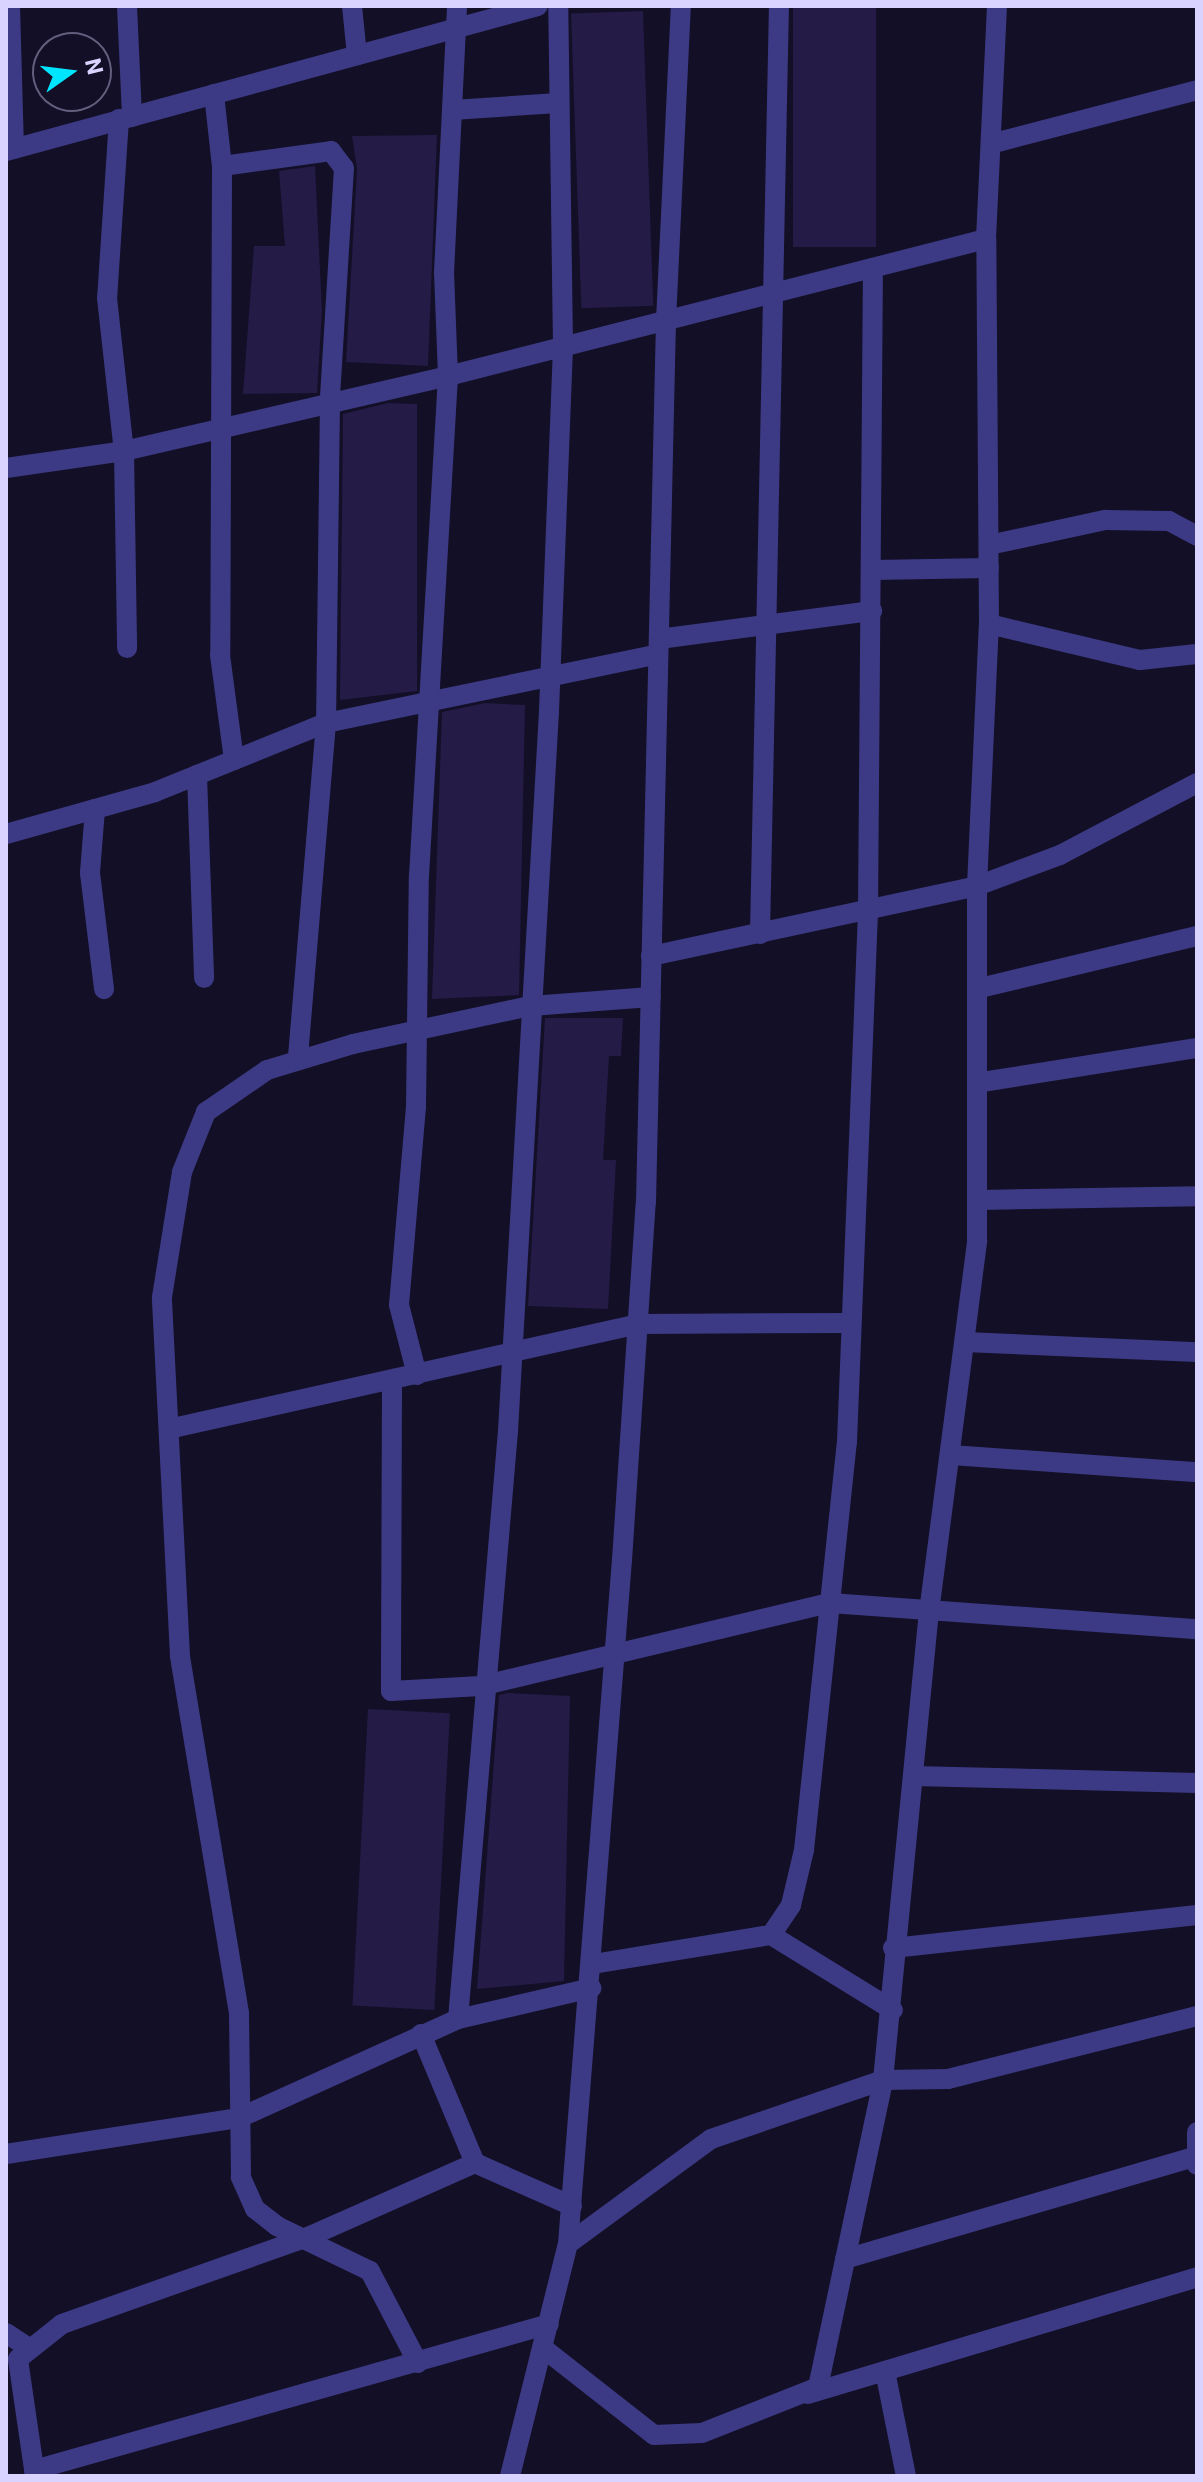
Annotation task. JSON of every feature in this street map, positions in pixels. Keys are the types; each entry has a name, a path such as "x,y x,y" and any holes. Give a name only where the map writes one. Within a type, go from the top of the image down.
{"street":[{"path":"10,6 10,150 538,6"},
{"path":"127,6 126,118 107,298 124,451 127,648"},
{"path":"352,6 357,55"},
{"path":"417,1375 399,1305 418,1031 430,699 448,376 452,110 457,6"},
{"path":"458,2019 481,1686 512,1355 550,671 563,346 558,6"},
{"path":"510,2476 568,2244 593,1964 638,1324 651,997 666,321 681,6"},
{"path":"760,934 763,627 775,293 779,6"},
{"path":"808,2394 818,2387 883,2080 893,2010 893,1948 929,1612 965,1342 978,1200 982,1082 977,886 989,624 986,239 994,143 997,6"},
{"path":"994,143 1197,90"},
{"path":"214,94 222,166 220,655 234,760"},
{"path":"452,110 558,103"},
{"path":"222,166 331,151 341,158 330,400 326,723 298,1059"},
{"path":"6,468 124,451 330,400 448,376 986,239"},
{"path":"771,1935 791,1905 804,1850 847,1442 849,1323 868,913 873,268"},
{"path":"6,479 52,461"},
{"path":"989,545 1105,520 1169,521 1197,536"},
{"path":"872,570 989,568"},
{"path":"6,834 197,775 326,723 659,647 872,611"},
{"path":"989,624 1140,660 1197,654"},
{"path":"197,775 204,978"},
{"path":"651,956 868,913 977,886 1060,855 1197,783"},
{"path":"95,809 90,873 104,989"},
{"path":"980,988 1197,936"},
{"path":"418,2363 370,2271 255,2209 241,2177 239,2013 180,1656 173,1428 162,1297 182,1172 206,1112 229,1091 298,1059 531,1006 651,997"},
{"path":"982,1082 1197,1048"},
{"path":"978,1200 1197,1196"},
{"path":"173,1428 512,1355 638,1324 849,1323"},
{"path":"965,1342 1197,1352"},
{"path":"392,1381 391,1691 481,1686 615,1650 830,1603 1197,1629"},
{"path":"951,1455 1197,1472"},
{"path":"913,1776 1197,1783"},
{"path":"893,1948 1197,1915"},
{"path":"593,1964 771,1935 893,2010"},
{"path":"6,2154 239,2118 458,2019 591,1988"},
{"path":"568,2244 711,2139 883,2080 948,2079 1197,2016"},
{"path":"421,2034 475,2163 572,2206"},
{"path":"845,2259 1195,2161 1197,2132"},
{"path":"26,2346 141,2294 308,2237 475,2163"},
{"path":"543,2348 654,2435 702,2433 808,2394 1197,2277"},
{"path":"26,2346 17,2384 35,2473 549,2324"},
{"path":"6,2333 26,2346"},
{"path":"885,2371 906,2476"}],"building":[{"path":"793,6 876,6 876,247 793,247"},
{"path":"643,11 653,306 581,308 571,14"},
{"path":"437,135 428,366 346,362 357,169 352,136"},
{"path":"315,166 322,311 317,393 243,394 254,246 285,246 279,171"},
{"path":"388,403 417,404 417,691 340,700 343,414"},
{"path":"485,703 525,705 519,995 432,999 442,712"},
{"path":"545,1018 623,1018 621,1056 609,1056 603,1160 616,1160 608,1309 528,1306"},
{"path":"499,1695 570,1696 564,1981 477,1989"},
{"path":"368,1709 450,1713 434,2010 352,2006"}]}
